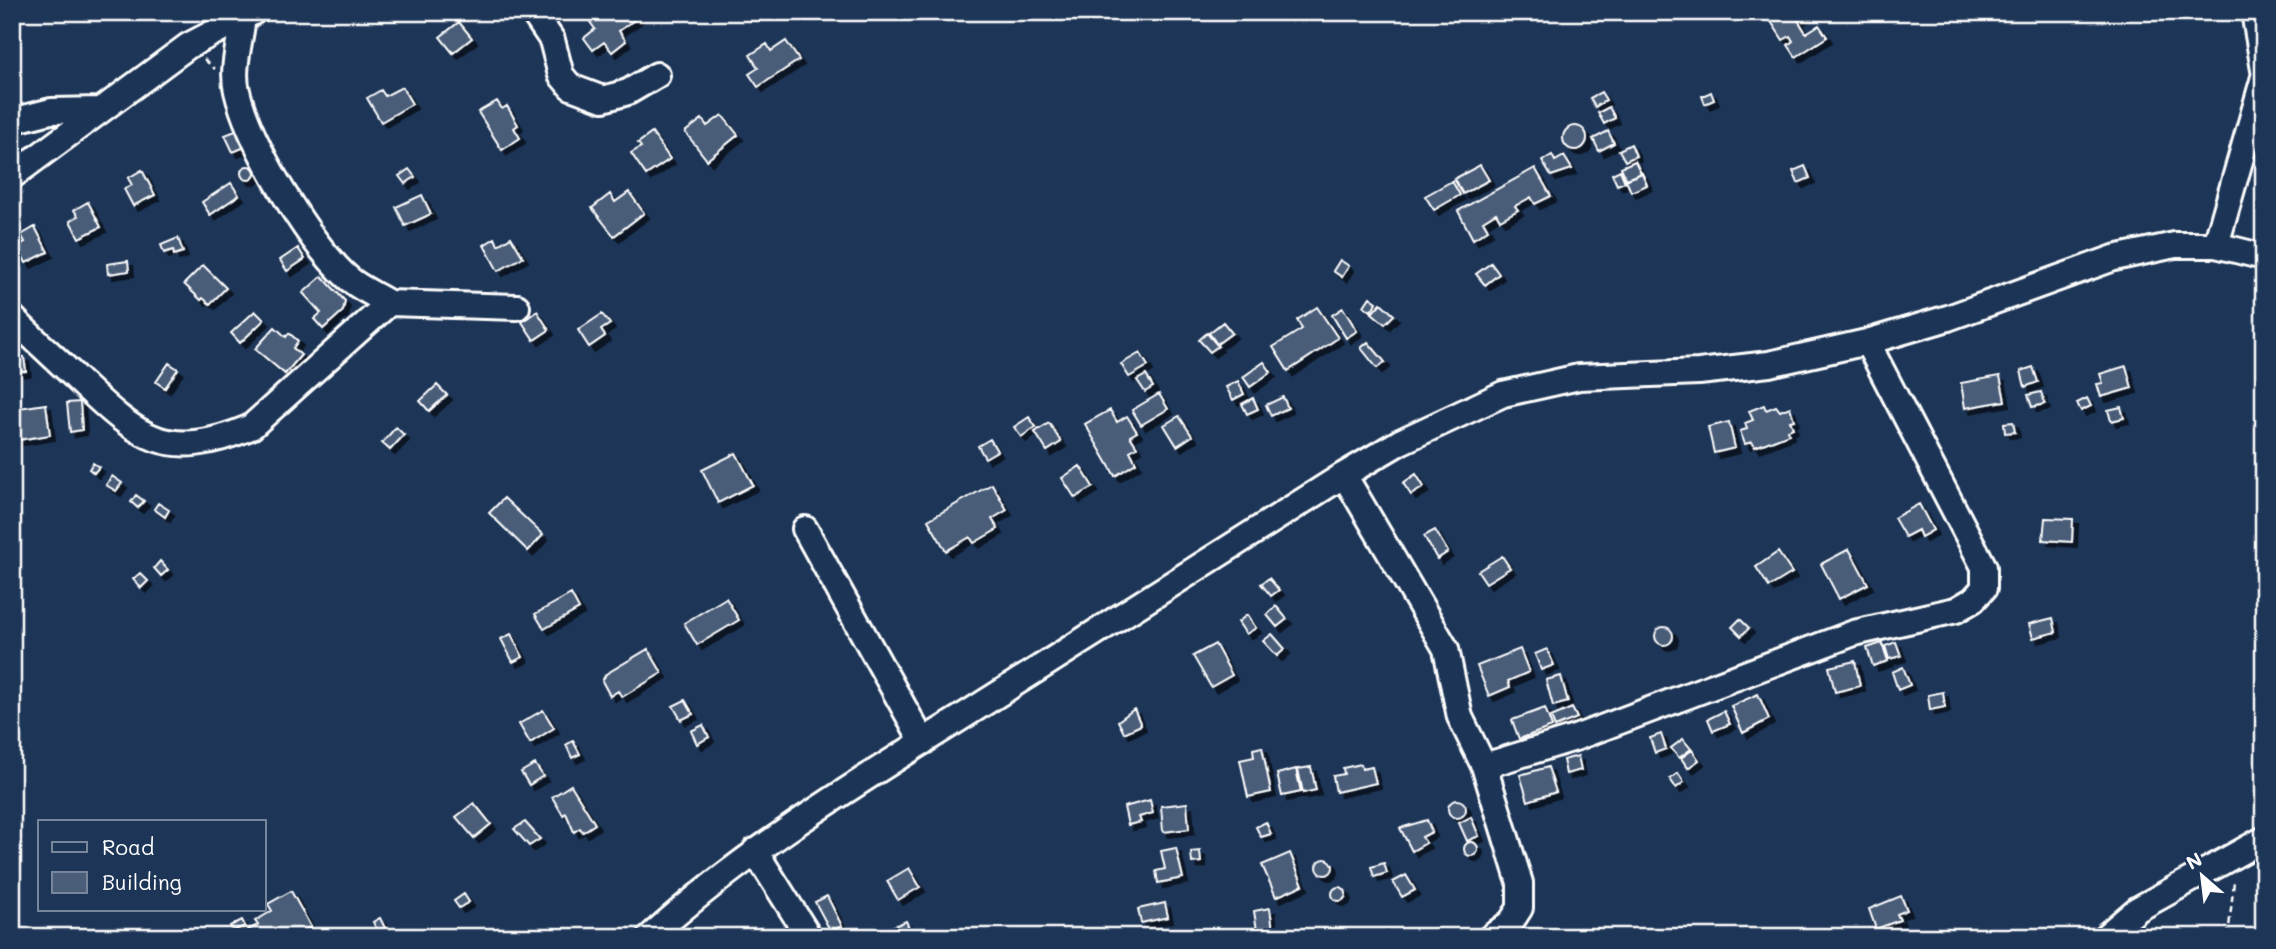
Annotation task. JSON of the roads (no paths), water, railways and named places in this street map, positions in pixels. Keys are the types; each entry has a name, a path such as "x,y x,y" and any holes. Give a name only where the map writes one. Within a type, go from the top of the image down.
{"street":[{"path":"533,12 552,40 561,75 571,87 603,99 628,92 657,75"},
{"path":"2254,12 2264,70"},
{"path":"14,171 188,46 248,14"},
{"path":"248,14 236,89 254,135 299,216 349,279 389,303 517,307"},
{"path":"2216,245 2264,77"},
{"path":"12,121 51,111 101,110"},
{"path":"650,937 697,894 755,851 923,742 1344,475 1400,442 1503,394 1579,377 1699,372 1769,364 1867,342 1948,318 2114,258 2175,245 2216,245 2264,257"},
{"path":"12,317 120,419 156,439 197,444 251,427 389,303"},
{"path":"1484,766 1575,738 1854,633 1956,610 1973,600 1984,588 1984,567 1867,342"},
{"path":"1344,475 1446,649 1460,717 1484,766 1520,883 1520,908 1511,922 1491,937"},
{"path":"805,529 923,742"},
{"path":"2105,937 2138,909 2264,839"},
{"path":"755,851 809,937"}]}
